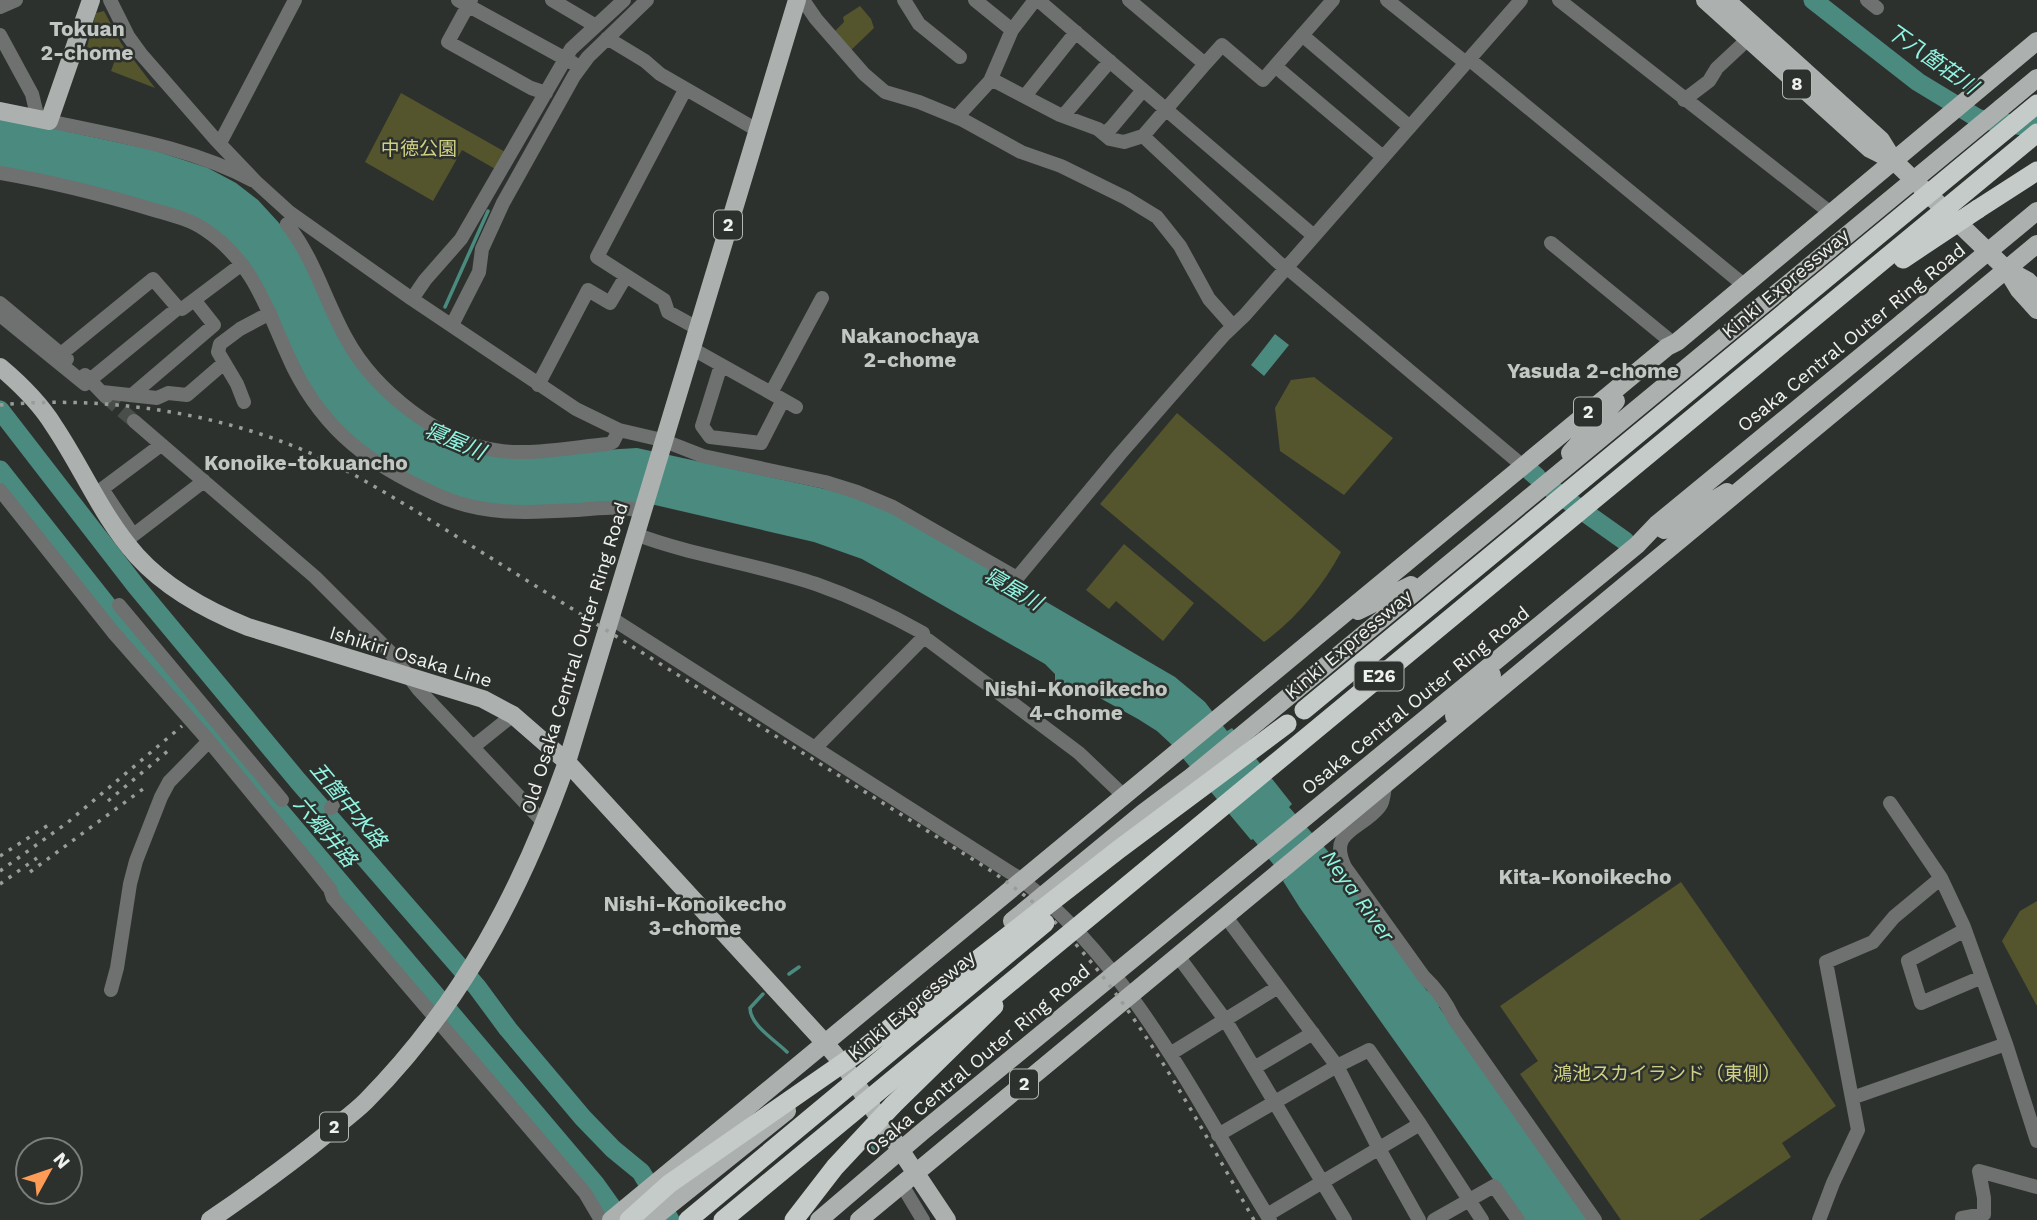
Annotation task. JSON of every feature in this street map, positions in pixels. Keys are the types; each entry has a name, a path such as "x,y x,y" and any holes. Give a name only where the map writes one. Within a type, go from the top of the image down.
{"highway":[{"name":"Kinki Expressway","path":"688,1220 2032,107"},
{"name":"E26","path":"723,1220 2037,133"},
{"path":"1673,434 1726,398 1878,277 2037,171"},
{"path":"627,1214 859,1052 1118,850 1287,724"},
{"path":"794,1220 817,1188 856,1144 1049,951"}],"main road":[{"path":"0,111 44,120 91,0"},
{"name":"Old Osaka Central Outer Ring Road","path":"210,1220 282,1170 365,1102 442,1012 472,968 523,874 545,824 567,762 797,0"},
{"name":"8","path":"1705,0 1870,149 1894,161"},
{"name":"8","path":"1726,0 1881,140 1894,161 2006,269 2019,290 2037,310"},
{"name":"2","path":"611,1220 627,1214 659,1180 1667,347 1745,286 2037,41"},
{"name":"2","path":"655,1216 751,1142 861,1046 1042,896 1191,777 2037,78"},
{"name":"Osaka Central Outer Ring Road","path":"818,1220 1113,974 1637,545 1657,524 2037,211"},
{"name":"2","path":"859,1220 2037,244"},
{"name":"8","path":"2006,269 2028,281 2037,290"},
{"path":"1333,623 1403,590 1492,528 1523,495 1569,454 1616,401 1672,351 1674,344"},
{"name":"Ishikiri Osaka Line","path":"0,367 53,423 107,517 129,539 144,563 164,580 225,617 285,640 475,696 513,715 567,762 843,1064 947,1220"},
{"path":"1637,545 1767,470"},
{"path":"1369,799 1387,774 1466,704 1524,638"}],"street":[{"path":"0,7 16,0"},
{"path":"110,0 128,36 141,54 257,183 298,219 576,410 619,430 661,445 825,482 857,492 892,507 1017,578 1119,454 1521,0"},
{"path":"220,143 295,0"},
{"path":"552,0 596,26"},
{"path":"412,299 461,239 572,47 624,0"},
{"path":"452,326 479,272 482,249 503,203 580,67 647,0"},
{"path":"803,0 816,19 878,88 894,97 919,102 957,117 1021,152 1061,166 1126,198 1157,217 1180,246 1209,299 1233,326"},
{"path":"904,0 919,24 960,57"},
{"path":"975,0 1012,30"},
{"path":"957,117 991,79 1012,30 1036,0 1314,236"},
{"path":"1129,0 1205,64"},
{"path":"991,79 1063,116 1098,130 1110,139 1124,142 1143,136 1222,45 1263,80 1333,0"},
{"path":"1387,0 1468,61 1745,286"},
{"path":"1559,0 1832,214"},
{"path":"546,93 531,88 448,41 466,2 580,67"},
{"path":"1025,96 1076,32"},
{"path":"0,35 44,120 159,146 205,160 257,183"},
{"path":"1302,35 1410,127"},
{"path":"607,38 685,90 757,130"},
{"path":"1684,100 1709,81 1717,68 1748,39"},
{"path":"1063,116 1110,61"},
{"path":"1275,66 1384,157"},
{"path":"685,90 597,257 664,300 668,312 697,328"},
{"path":"1104,134 1143,90"},
{"path":"1143,136 1286,268 1523,466"},
{"path":"0,173 76,189 185,220 212,235 253,277 294,369 332,427 356,447 411,483 459,504 492,511 531,512 618,507 642,509"},
{"path":"487,195 503,203"},
{"path":"287,224 301,243 344,336 356,355 382,388 410,410 471,443 500,451 608,444 613,442 619,430"},
{"path":"1551,243 1674,344"},
{"path":"61,354 153,279 182,309 242,264"},
{"path":"537,385 588,290 610,303 626,276"},
{"path":"721,365 702,426 710,437 761,443 783,400 822,298"},
{"path":"132,395 215,326 195,301"},
{"path":"0,303 100,389"},
{"path":"100,389 178,307"},
{"path":"244,402 218,352 220,344 240,329 270,313"},
{"path":"0,315 85,384 100,389 157,398 168,393 187,395 224,363"},
{"path":"691,348 783,400"},
{"path":"134,421 315,577 390,652 419,690 545,824"},
{"path":"161,445 102,489 129,539 204,481"},
{"path":"0,490 113,632 194,709 282,800"},
{"path":"635,534 815,584 860,601 923,633 924,637 1079,753 1124,796"},
{"path":"119,605 194,709 209,741 295,836 330,889 333,898 442,1012 585,1193 601,1220"},
{"path":"611,618 1022,880 1042,896 1131,995 1170,1054 1268,1217 1378,1147 1420,1124"},
{"path":"815,748 924,637"},
{"path":"473,747 513,715"},
{"path":"111,990 130,884 161,797 169,782 209,741"},
{"path":"1385,785 1381,805 1341,840 1340,857 1424,977 1447,1003 1454,1019 1595,1220"},
{"path":"1890,803 1941,878 1965,930 2007,1044 2037,1142"},
{"path":"1819,1220 1858,1130 1826,962 1873,942 1894,917 1941,878"},
{"path":"1226,917 1337,1066 1419,1220"},
{"path":"1965,930 1908,961 1921,1003 1982,977"},
{"path":"1178,956 1226,1021 1345,1220"},
{"path":"1170,1054 1278,987"},
{"path":"1254,1068 1312,1033"},
{"path":"1852,1098 2007,1044"},
{"path":"1218,1135 1369,1050 1482,1220"},
{"path":"1962,1220 1984,1214 1979,1171 2037,1187"},
{"path":"902,1185 923,1220"},
{"path":"1434,1220 1494,1186 1518,1220"}],"green space":[{"path":"860,6 871,19 874,28 849,52 834,32 844,22 843,17"},
{"path":"104,11 121,43 155,88 111,71 116,57 87,47 96,13"},
{"name":"中徳公園","path":"401,93 507,153 497,170 462,150 433,201 365,162"},
{"path":"1314,377 1393,438 1344,495 1280,451 1275,408 1291,380"},
{"path":"1177,413 1341,552 1308,601 1264,642 1100,504"},
{"path":"1124,544 1194,603 1163,641 1116,601 1109,609 1086,590"},
{"name":"鴻池スカイランド（東側）","path":"1681,882 1836,1106 1782,1143 1791,1157 1699,1220 1621,1220 1520,1074 1538,1061 1500,1006"},
{"path":"2037,901 2037,1006 2002,941 2020,911"}],"water":[{"path":"0,117 153,150 208,168 236,183 258,200 290,235 347,349 453,439 536,454 637,448 843,493 877,505 1175,677 1205,702 1227,731 1232,728 1292,804 1289,807 1333,857 1427,991 1430,991 1441,1005 1439,1007 1590,1220 1522,1220 1300,908 1283,881 1285,879 1157,731 1078,686 1055,682 1055,674 1045,664 862,559 814,542 655,505 503,509 435,491 347,437 317,400 274,314 215,232 0,169"},
{"path":"1275,334 1289,345 1264,376 1251,365"}],"waterway":[{"name":"下八箇荘川","path":"1813,0 1918,82 1979,119 2024,126 2037,124"},
{"path":"445,307 488,211"},
{"name":"五箇中水路","path":"0,410 136,586 298,781 477,987 508,1029 583,1118 613,1149 641,1172 670,1220"},
{"path":"1528,469 1537,477"},
{"name":"六郷井路","path":"0,470 121,623 596,1185 621,1220"},
{"path":"1549,487 1625,541"},
{"path":"789,974 799,967"},
{"path":"763,994 750,1008 751,1014 759,1026 787,1052"},
{"path":"866,1141 876,1152"}],"tunnel":[{"path":"106,397 134,421"}],"railway":[{"path":"0,405 81,403 165,411 247,430 323,459 411,508 993,872 1040,908 1103,976 1158,1055 1254,1220"},
{"path":"0,871 67,823 182,726"},
{"path":"108,801 169,750"},
{"path":"30,872 143,789"},
{"path":"0,856 53,822"},
{"path":"0,884 37,858"}],"district":[{"name":"Tokuan 2-chome","path":"87,41"},
{"name":"Nakanochaya 2-chome","path":"910,348"},
{"name":"Yasuda 2-chome","path":"1593,371"},
{"name":"Konoike-tokuancho","path":"306,463"},
{"name":"Nishi-Konoikecho 4-chome","path":"1076,701"},
{"name":"Kita-Konoikecho","path":"1585,877"},
{"name":"Nishi-Konoikecho 3-chome","path":"695,916"}],"water label":[{"name":"寝屋川","path":"455,441"},
{"name":"寝屋川","path":"1013,589"},
{"name":"Neya River","path":"1358,896"}]}
